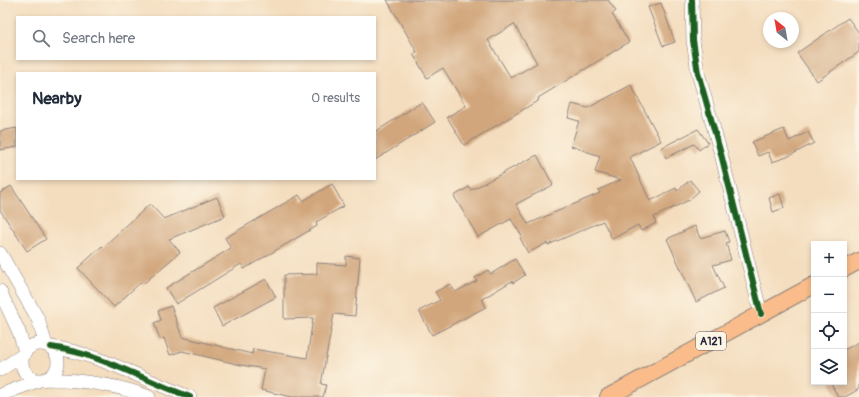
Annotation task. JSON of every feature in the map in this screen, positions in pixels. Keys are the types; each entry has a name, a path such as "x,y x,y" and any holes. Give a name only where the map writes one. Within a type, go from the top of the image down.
{"main road":[{"path":"847,267 859,261"},
{"name":"A121","path":"608,397 811,287"}],"street":[{"path":"692,0 693,40 698,73 721,154 760,314"},
{"path":"0,253 38,319 49,346 58,356 57,368 50,377 0,395"},
{"path":"0,291 19,332 24,354 22,364 25,372 32,378 97,383 144,396"},
{"path":"0,370 24,354 34,345 40,344 89,355 190,397"}],"building":[{"path":"387,0 608,0 616,11 612,14 629,42 538,98 539,100 464,145 447,117 466,106 443,68 427,78 413,54 417,52","holes":["514,24 537,63 511,78 488,40"]},
{"path":"661,3 675,42 663,46 648,7"},
{"path":"848,18 859,33 859,52 817,81 797,53"},
{"path":"631,85 661,141 630,157 650,201 676,188 677,191 690,180 699,191 689,200 654,217 656,223 641,231 638,225 612,239 603,221 548,245 547,243 528,253 520,238 522,236 511,219 478,237 454,196 469,187 471,190 537,155 553,185 516,204 528,224 600,193 598,190 621,180 595,172 600,156 571,146 579,121 568,118 572,104 588,108"},
{"path":"422,102 435,122 376,159 376,131"},
{"path":"16,128 16,147 0,150 0,131"},
{"path":"698,129 708,143 699,150 694,144 666,158 661,148"},
{"path":"784,129 789,141 808,132 814,143 787,157 772,162 768,152 758,156 752,142"},
{"path":"332,184 344,206 316,222 317,226 244,269 241,264 176,304 166,288 231,248 225,238 299,195 303,201"},
{"path":"11,186 46,239 27,251 0,210 0,193"},
{"path":"780,194 784,208 773,212 769,198"},
{"path":"217,197 225,216 169,239 180,252 143,284 141,282 114,307 78,268 150,204 164,219"},
{"path":"695,226 700,238 725,231 729,242 726,243 731,260 713,265 724,288 696,302 667,239"},
{"path":"346,256 360,258 355,316 334,314 321,384 326,385 323,397 292,397 261,390 265,369 182,351 170,355 164,338 160,339 154,323 161,320 158,311 171,306 182,337 252,354 253,349 307,358 313,318 284,319 284,275 317,274 317,263 346,265"},
{"path":"515,259 525,275 482,299 486,307 432,335 419,311 440,300 435,292 450,284 455,292 477,281 475,278 488,270 491,274"},
{"path":"266,279 276,297 222,326 213,308"},
{"path":"859,342 859,389 845,397 838,397 832,385 847,385 847,348"}],"cycle path":[{"path":"692,0 693,40 698,73 721,154 761,314"},
{"path":"51,347 69,350 105,361 190,397"}]}
